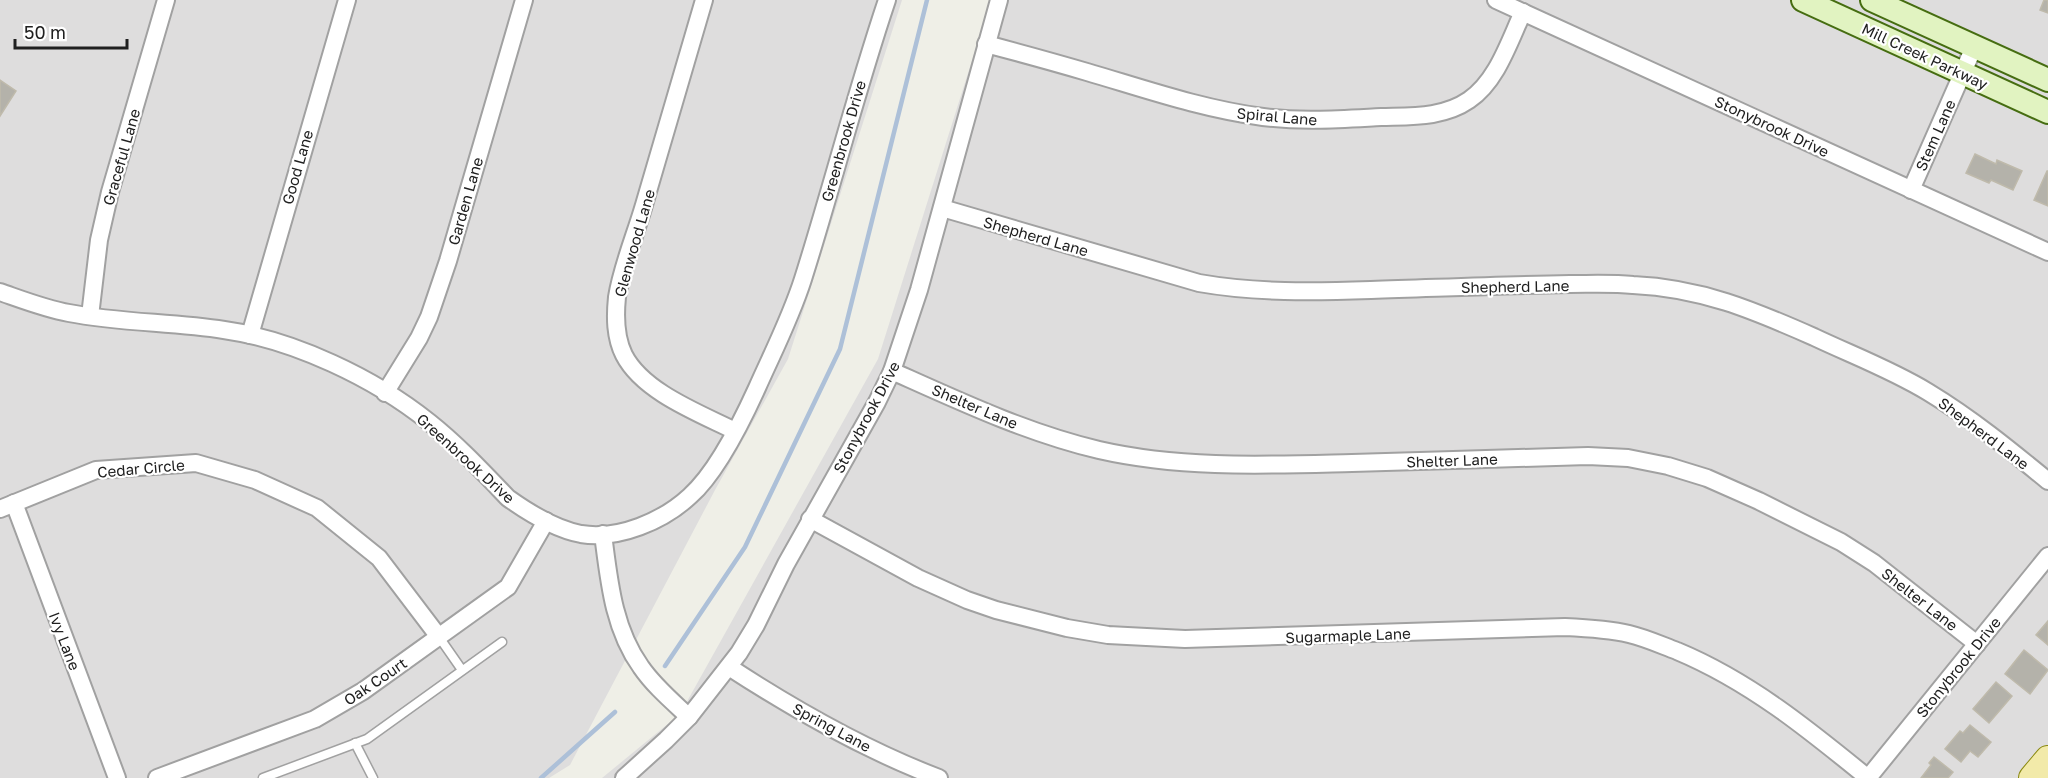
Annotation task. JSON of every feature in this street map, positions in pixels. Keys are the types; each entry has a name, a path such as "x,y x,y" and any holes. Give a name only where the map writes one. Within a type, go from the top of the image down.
{"main road":[{"name":"Mill Creek Parkway","path":"1803,0 2048,112"},
{"name":"Mill Creek Parkway","path":"1872,0 2048,80"},
{"path":"2032,778 2048,759"}],"street":[{"name":"Graceful Lane","path":"90,316 99,240 110,192 166,0"},
{"name":"Good Lane","path":"250,335 347,0"},
{"name":"Garden Lane","path":"385,393 429,317 448,261 524,0"},
{"name":"Glenwood Lane","path":"704,0 623,272 616,311 616,329 624,356 647,382 680,403 735,431"},
{"name":"Greenbrook Drive","path":"0,292 68,313 192,326 284,343 312,354 385,393 431,423 508,498 522,508 546,521 577,533 603,534 627,530 656,519 683,502 700,486 735,431 785,326 802,280 887,0"},
{"name":"Stonybrook Drive","path":"624,778 689,717 729,667 756,624 810,519 877,402 892,371 919,290 999,0"},
{"name":"Stonybrook Drive","path":"1496,0 2048,252"},
{"name":"Spiral Lane","path":"986,44 1185,102 1246,114 1314,120 1434,115 1460,106 1481,90 1493,74 1523,12"},
{"name":"Stem Lane","path":"1911,190 1974,46"},
{"name":"Shepherd Lane","path":"942,208 1199,283 1230,288 1261,291 1329,291 1631,284 1695,293 1757,312 1926,390 1984,429 2048,481"},
{"name":"Shelter Lane","path":"892,371 964,403 1061,440 1109,452 1179,463 1312,464 1588,456 1628,459 1668,466 1707,478 1841,542 1874,563 1977,644"},
{"name":"Cedar Circle","path":"7,506 96,470 196,463 255,480 317,508 379,558 439,637"},
{"name":"Ivy Lane","path":"7,506 117,778"},
{"name":"Sugarmaple Lane","path":"810,519 918,578 967,600 996,610 1067,628 1108,635 1197,639 1565,627 1597,628 1629,634 1696,659 1752,689 1792,716 1868,778"},
{"name":"Oak Court","path":"157,778 315,719 363,691 508,587 546,521"},
{"path":"603,534 613,603 625,638 641,667 689,717"},
{"name":"Stonybrook Drive","path":"1868,778 2048,556"},
{"name":"Spring Lane","path":"729,667 826,726 939,778"}],"lane":[{"path":"439,637 462,670"},
{"path":"263,778 367,738 502,642"},
{"path":"355,743 373,778"}],"shaded area":[{"path":"0,0 902,0 788,359 715,490 570,765 549,778 0,778"},
{"path":"991,0 2048,0 2048,778 602,778 680,714 878,359"}],"building":[{"path":"2044,0 2048,0 2048,13 2040,10"},
{"path":"0,80 16,91 0,116"},
{"path":"1975,154 1996,164 1997,160 2022,171 2013,190 1991,180 1989,183 1966,173"},
{"path":"2048,171 2048,206 2034,200"},
{"path":"2048,621 2048,645 2036,635"},
{"path":"2024,650 2048,670 2030,694 2005,674"},
{"path":"1996,682 2012,696 1989,723 1973,709"},
{"path":"1970,725 1991,742 1978,757 1970,751 1961,762 1945,749 1960,731 1963,733"},
{"path":"1934,757 1953,772 1948,778 1921,778"}],"waterway":[{"path":"665,666 745,547 840,349 927,0"},
{"path":"541,778 615,712"}]}
